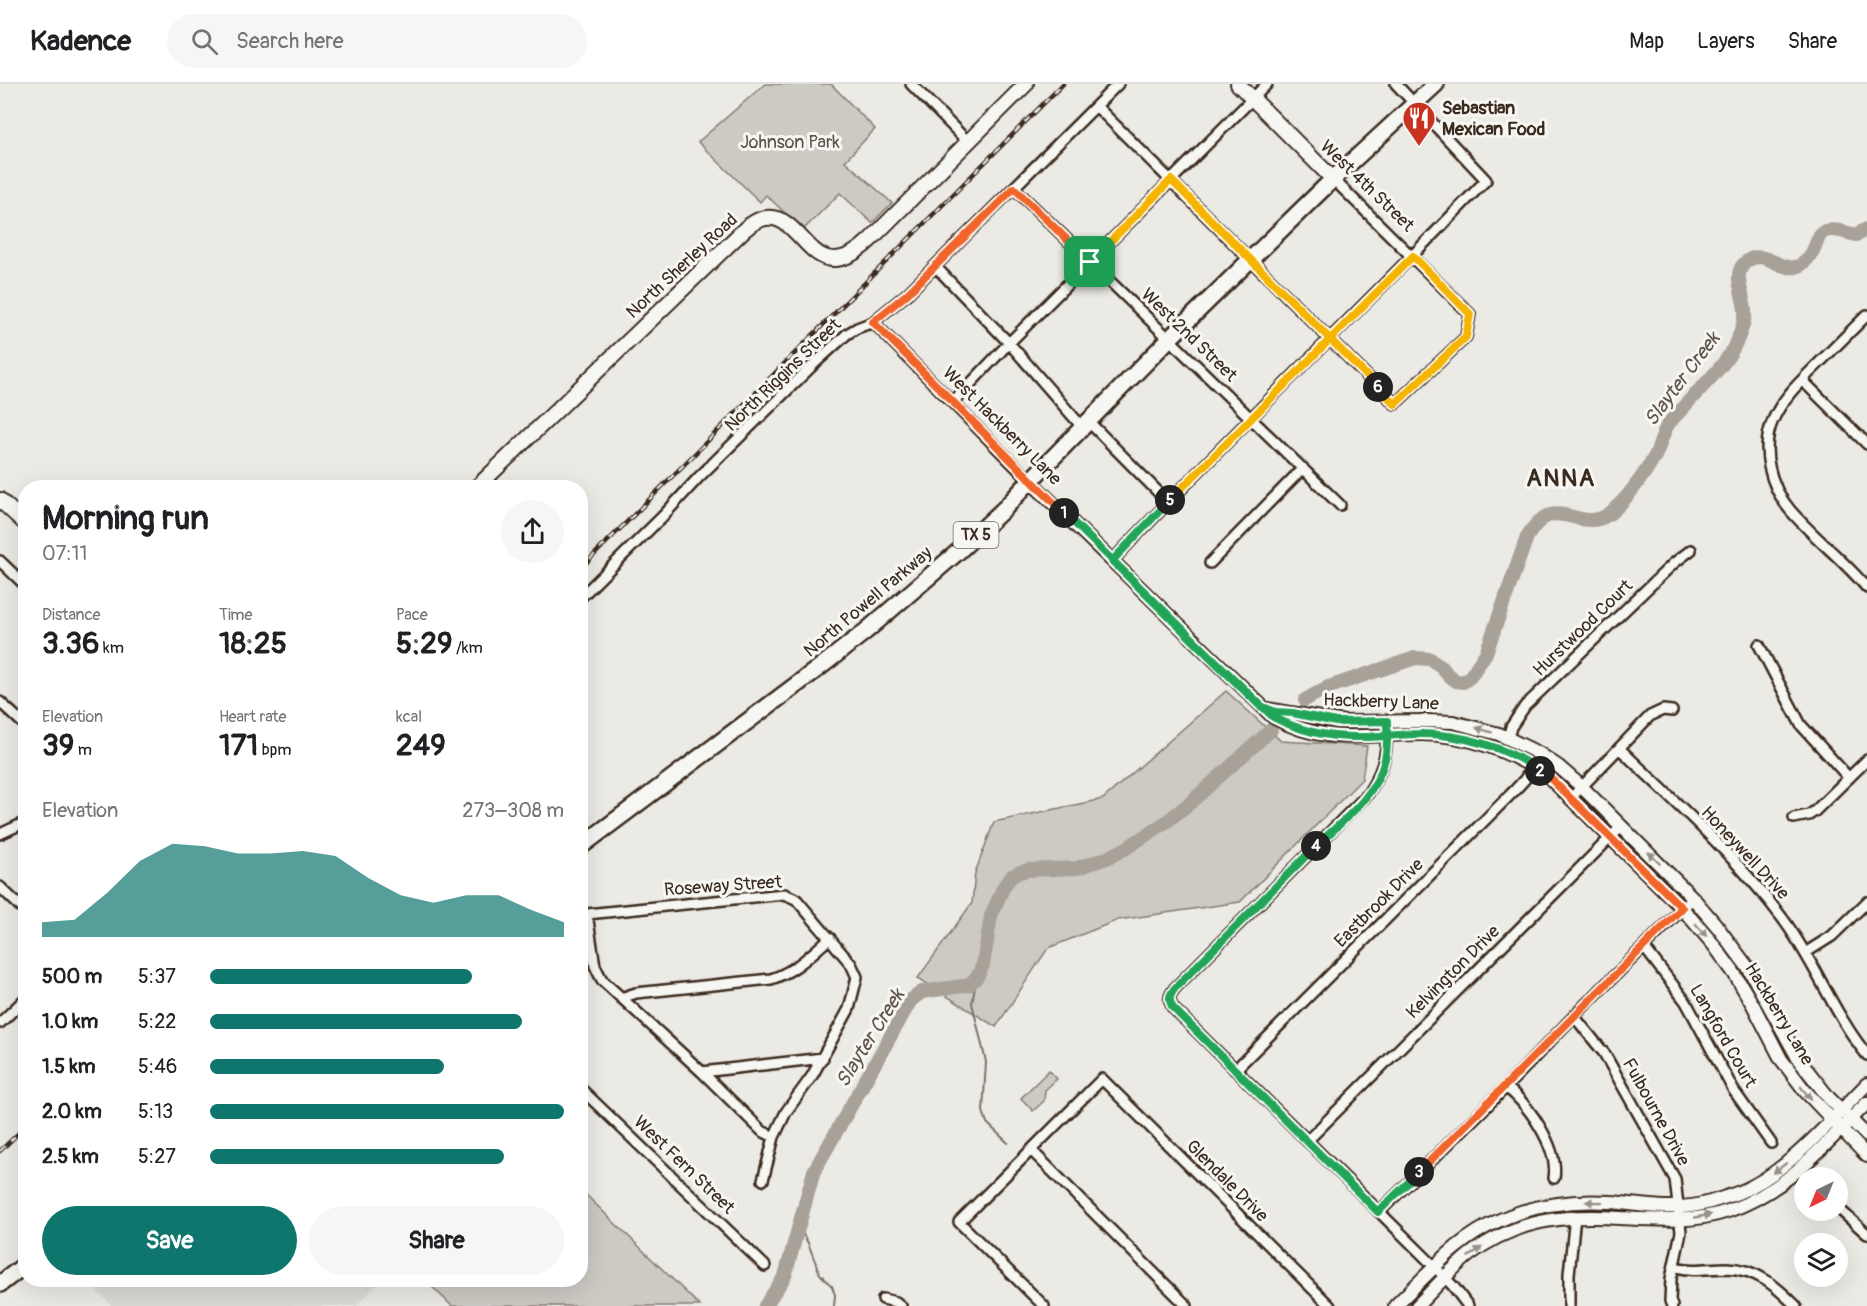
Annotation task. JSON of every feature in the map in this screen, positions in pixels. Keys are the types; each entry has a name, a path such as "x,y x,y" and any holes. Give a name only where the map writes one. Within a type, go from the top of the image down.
{"main road":[{"name":"North Sherley Road","path":"484,480 751,225 765,218 775,219 784,223 822,256 834,259 843,258 865,244 1026,84"},
{"name":"West 4th Street","path":"1238,84 1333,179"},
{"name":"TX 5","path":"1333,179 1436,84"},
{"name":"North Powell Parkway","path":"588,841 866,631 1005,508 1170,339 1333,179"},
{"path":"1,502 18,517"},
{"path":"0,1284 18,1270"}],"street":[{"path":"911,84 968,142"},
{"name":"North Riggins Street","path":"588,590 814,364 847,334 873,322 907,294 1118,84"},
{"path":"952,402 1267,84"},
{"path":"1112,561 1486,180 1396,84"},
{"path":"1096,106 1331,339"},
{"name":"West 4th Street","path":"1331,339 1395,404 1466,337 1470,314 1333,179"},
{"name":"West 2nd Street","path":"1014,188 1341,505"},
{"path":"935,266 1086,425 1168,502"},
{"path":"1867,315 1785,399 1773,421 1768,439 1768,459 1772,479 1780,497 1867,588"},
{"name":"West Hackberry Lane","path":"873,322 1030,481 1260,706"},
{"path":"1802,380 1867,444"},
{"path":"1210,563 1303,468"},
{"name":"Hurstwood Court","path":"1508,738 1511,727 1526,705 1674,563 1691,550"},
{"path":"0,561 18,578"},
{"path":"1758,645 1801,725 1849,778"},
{"path":"0,702 18,719"},
{"name":"Hackberry Lane","path":"1260,706 1276,712 1293,713 1336,722 1454,722 1508,738 1540,754 1559,767 1622,826 1693,898 1732,944 1763,993 1799,1060 1841,1110 1867,1136"},
{"name":"Hackberry Lane","path":"1260,706 1279,720 1308,731 1329,735 1350,737 1422,734 1474,741 1500,750 1533,766 1550,778 1682,908 1713,944 1734,973 1781,1059 1805,1091 1867,1156"},
{"path":"1571,798 1650,716 1663,710 1672,711"},
{"path":"1387,721 1385,759 1378,778 1367,795 1175,988 1169,995 1169,1001 1173,1008 1435,1267 1468,1306"},
{"name":"Honeywell Drive","path":"1619,748 1743,869 1785,922 1850,1033 1867,1055"},
{"name":"Eastbrook Drive","path":"1235,1070 1515,790 1525,779 1540,754"},
{"path":"1794,818 1809,815 1815,811 1867,760"},
{"path":"0,834 18,826"},
{"name":"Kelvington Drive","path":"1307,1141 1622,826"},
{"path":"0,888 18,905"},
{"name":"Roseway Street","path":"588,913 784,894 796,899 851,964 857,977 849,1010 823,1058 786,1112 774,1137 763,1180"},
{"path":"1378,1212 1506,1087 1693,898"},
{"path":"1805,953 1832,936 1867,902"},
{"path":"588,932 595,966 602,980 762,1131 774,1137"},
{"path":"621,998 636,993 771,979 787,974 830,938"},
{"name":"Langford Court","path":"1644,948 1686,1002 1734,1091 1771,1143"},
{"path":"0,1023 18,1006"},
{"name":"Fulbourne Drive","path":"1574,1016 1604,1053 1675,1179 1680,1239 1671,1279 1670,1301 1672,1306"},
{"path":"702,1072 823,1058"},
{"name":"Glendale Drive","path":"1031,1150 1102,1078 1330,1306"},
{"path":"1395,1306 1448,1254 1468,1239 1516,1213 1546,1205 1574,1202 1679,1208 1742,1191 1772,1174 1797,1154 1867,1084"},
{"path":"1506,1087 1532,1114 1552,1153 1556,1166 1554,1178"},
{"name":"West Fern Street","path":"588,1096 765,1266"},
{"path":"1417,1306 1470,1255 1517,1229 1542,1220 1575,1216 1680,1221 1725,1212 1767,1194 1782,1184 1867,1103"},
{"path":"1044,1306 959,1222 1031,1150 1187,1306"},
{"path":"1569,1306 1575,1216"},
{"path":"1848,1217 1867,1234"},
{"path":"1675,1266 1691,1271 1728,1268 1746,1270 1762,1276 1796,1306"},
{"path":"883,1299 896,1302 901,1306"}],"shaded area":[{"path":"93,1287 375,1287 356,1306 112,1306"}],"green space":[{"name":"Johnson Park","path":"765,84 831,84 875,129 845,161 892,203 872,223 840,193 803,230 766,195 760,202 698,142"},
{"path":"1226,691 1281,741 1367,746 1362,779 1240,902 1118,920 1048,948 996,1027 918,978 972,903 975,873 994,822 1103,799"},
{"path":"1049,1070 1057,1079 1045,1090 1044,1101 1033,1111 1021,1098"},
{"path":"588,1197 700,1306 452,1306 432,1287 588,1287"}],"waterway":[{"name":"Slayter Creek","path":"1305,700 1326,688 1415,658 1430,659 1456,681 1463,682 1470,677 1486,653 1527,537 1538,522 1548,516 1559,514 1590,520 1602,518 1614,510 1631,491 1655,456 1669,424 1730,354 1745,316 1739,279 1742,266 1747,261 1761,257 1788,267 1795,267 1809,257 1823,232 1830,230 1856,235 1867,229"},
{"name":"Slayter Creek","path":"765,1306 785,1276 814,1171 911,1000 922,992 969,985 977,977 983,965 991,916 1004,886 1012,876 1029,870 1077,868 1125,849 1190,803 1271,730"},
{"path":"977,977 972,1003 986,1062 983,1111 987,1123 1008,1143"},
{"path":"799,1227 820,1274 832,1286 835,1295 834,1306"}],"railway":[{"path":"588,561 1063,84"},
{"path":"0,1151 18,1134"}],"place":[{"name":"Sebastian Mexican Food","path":"1419,147"}],"district":[{"name":"ANNA","path":"1561,478"}],"route":[{"path":"1090,262 1014,188 907,294 873,322 1030,481 1260,706 1273,717 1308,731 1329,735 1350,737 1387,736 1422,734 1448,736 1474,741 1500,750 1533,766 1550,778 1682,908 1506,1087 1378,1212 1173,1008 1169,995 1367,795 1378,778 1385,759 1387,736 1387,721 1336,722 1293,713 1276,712 1260,706 1112,561 1168,502 1331,339 1413,256 1470,314 1466,337 1395,404 1331,339 1171,180 1090,262"}]}
